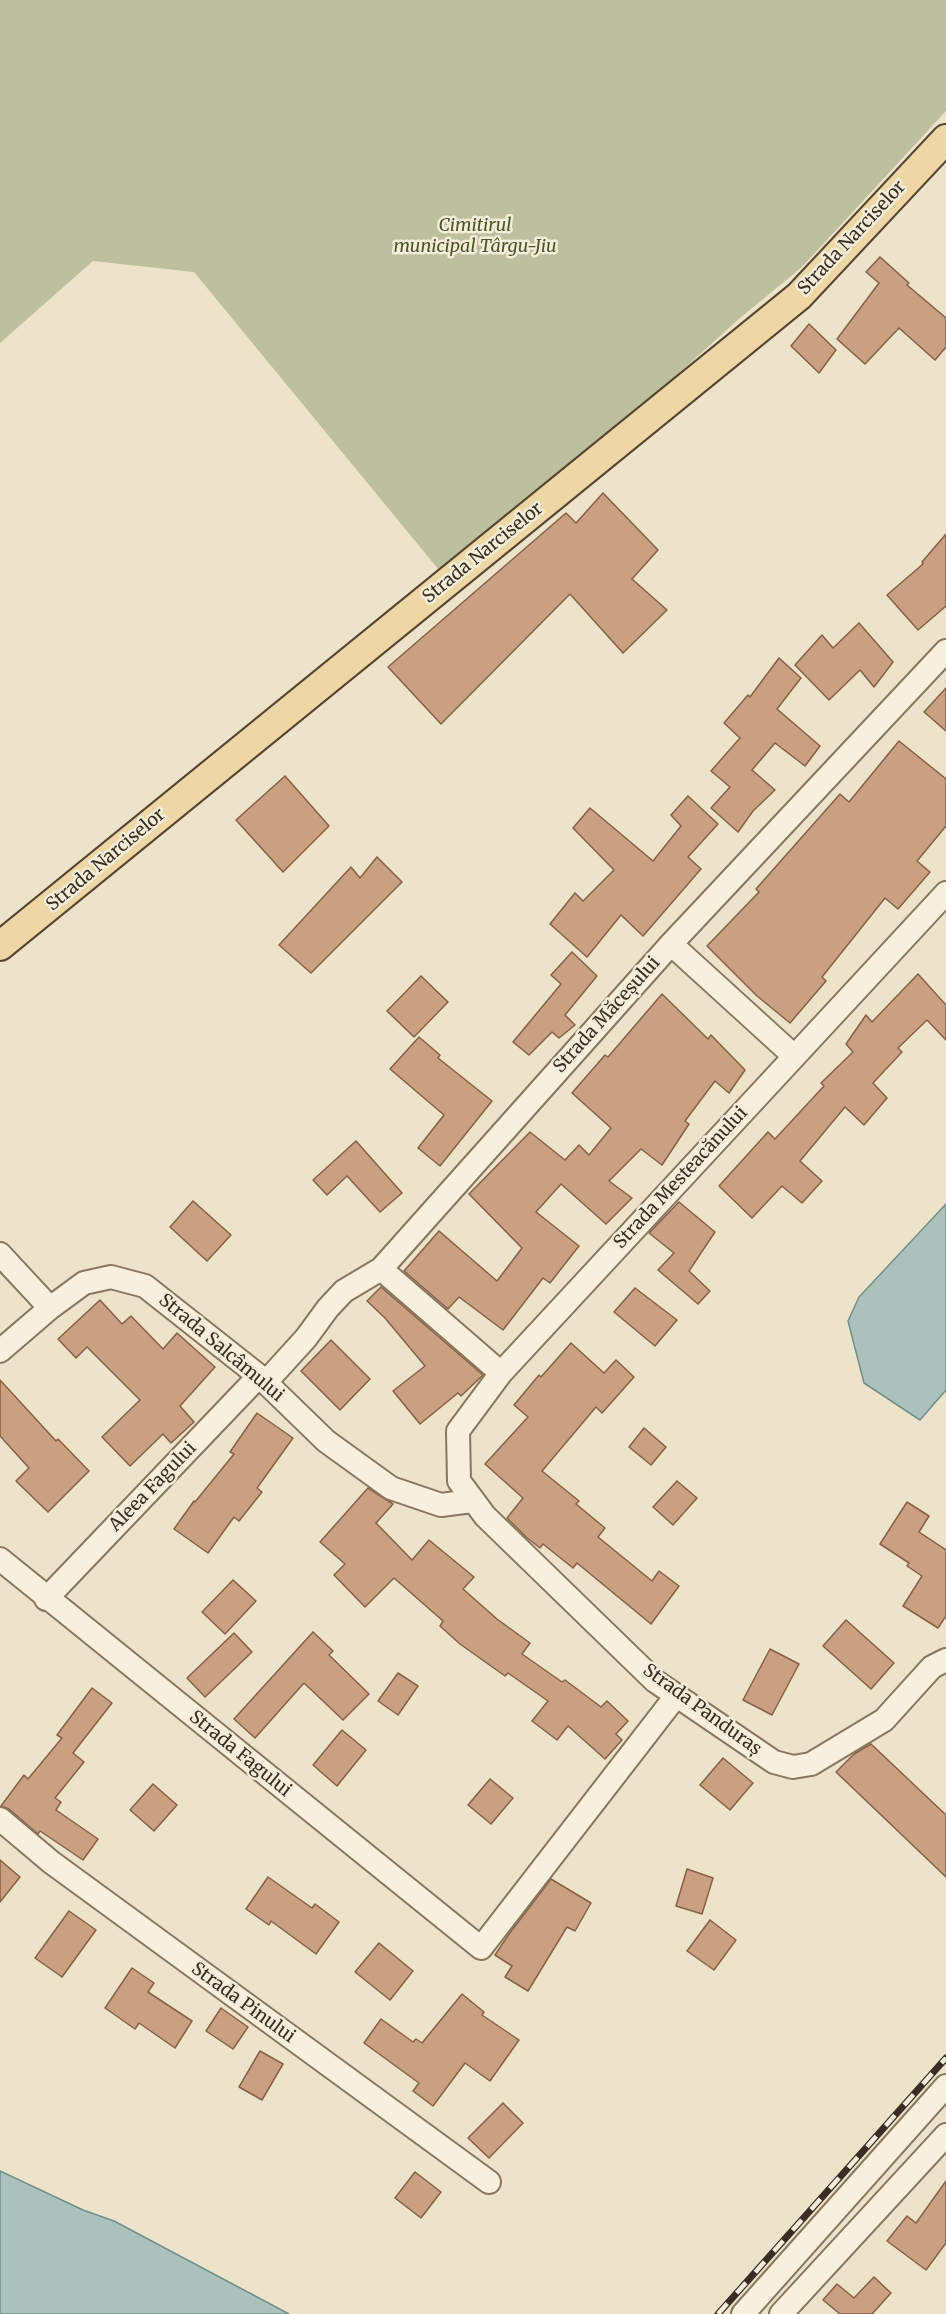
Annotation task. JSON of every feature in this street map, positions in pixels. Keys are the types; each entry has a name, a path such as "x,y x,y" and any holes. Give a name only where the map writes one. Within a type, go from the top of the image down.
{"main road":[{"name":"Strada Narciselor","path":"0,946 799,296 946,139"}],"street":[{"name":"Strada Măceșului","path":"263,1379 306,1338 327,1308 344,1291 381,1269 671,944 946,651"},
{"name":"Strada Mesteacănului","path":"459,1481 458,1431 501,1372 946,892"},
{"path":"671,944 794,1056"},
{"path":"0,1254 50,1308"},
{"path":"381,1269 501,1372"},
{"name":"Strada Salcâmului","path":"0,1351 50,1308 84,1283 111,1276 145,1286 263,1379 326,1441 391,1488 441,1505 472,1501"},
{"name":"Aleea Fagului","path":"46,1599 263,1379"},
{"name":"Strada Panduraș","path":"459,1481 484,1516 655,1681 774,1762 793,1767 811,1764 884,1720 932,1667 946,1660"},
{"name":"Strada Fagului","path":"0,1559 46,1599 481,1948 676,1696"},
{"name":"Strada Pinului","path":"0,1819 51,1862 489,2182"},
{"path":"742,2314 946,2086"},
{"path":"781,2314 939,2158 946,2135"}],"green space":[{"name":"Cimitirul municipal Târgu-Jiu","path":"0,0 946,0 946,111 802,267 740,318 448,581 194,272 93,261 0,343"}],"water":[{"path":"946,1204 946,1390 920,1420 864,1383 848,1321 859,1297"},
{"path":"0,2171 83,2210 114,2221 289,2314 0,2314"}],"building":[{"path":"880,257 909,283 907,285 946,318 946,347 935,360 899,328 865,364 837,339 879,283 866,272"},
{"path":"809,324 836,350 819,373 791,346"},
{"path":"603,493 658,550 632,579 667,610 623,653 570,594 441,724 388,667 566,513 576,523"},
{"path":"946,534 946,606 918,630 887,595 923,564 922,562"},
{"path":"859,623 893,662 874,687 860,670 829,700 795,665 822,635 833,648"},
{"path":"779,658 801,678 777,709 820,746 805,766 775,743 752,770 775,790 753,811 738,832 711,808 730,787 711,771 740,738 724,723 748,695 750,697"},
{"path":"946,688 946,731 924,712"},
{"path":"899,741 946,779 946,826 917,861 930,872 898,909 885,898 822,977 826,981 790,1023 757,996 707,946 759,892 756,889 840,794 849,802"},
{"path":"285,776 329,826 283,872 236,820"},
{"path":"688,796 718,824 688,857 701,869 643,936 621,915 587,957 550,924 575,893 583,901 614,870 573,828 590,808 653,861 681,826 671,815"},
{"path":"377,857 402,882 311,973 279,945 351,867 360,878"},
{"path":"572,952 597,976 565,1015 575,1025 559,1038 552,1032 529,1055 513,1042 561,984 551,975"},
{"path":"918,974 946,1005 946,1040 927,1020 898,1048 902,1052 873,1083 887,1098 864,1125 845,1107 800,1161 822,1181 802,1203 782,1186 752,1218 719,1186 768,1132 775,1139 824,1086 821,1083 853,1052 846,1044 866,1015 872,1022"},
{"path":"421,976 448,1002 414,1037 387,1011"},
{"path":"662,994 708,1039 711,1035 745,1070 729,1093 715,1081 685,1121 689,1124 662,1165 641,1149 609,1181 632,1198 606,1224 561,1184 536,1212 579,1246 550,1283 543,1278 503,1330 459,1297 448,1309 404,1271 439,1231 497,1281 522,1248 469,1194 530,1132 565,1160 579,1145 589,1155 611,1128 572,1093 605,1055 608,1057"},
{"path":"419,1037 440,1055 438,1058 492,1101 440,1166 418,1148 444,1115 390,1069"},
{"path":"356,1141 402,1193 380,1212 347,1176 327,1195 313,1180"},
{"path":"193,1201 231,1235 207,1261 170,1227"},
{"path":"679,1202 715,1232 689,1271 710,1291 698,1304 658,1270 674,1253 649,1233"},
{"path":"381,1287 483,1375 461,1396 458,1393 420,1424 393,1391 425,1366 385,1318 367,1301"},
{"path":"635,1288 677,1320 655,1346 614,1312"},
{"path":"100,1300 122,1324 131,1316 163,1349 177,1333 215,1367 180,1406 194,1422 171,1443 163,1434 130,1466 102,1437 140,1400 87,1347 76,1358 58,1339"},
{"path":"331,1340 370,1379 340,1410 301,1371"},
{"path":"571,1343 604,1373 616,1360 634,1377 602,1413 596,1407 542,1471 579,1501 576,1504 605,1528 598,1537 652,1581 659,1571 679,1586 651,1624 577,1563 573,1568 543,1544 540,1548 526,1537 507,1518 523,1498 485,1464 528,1417 514,1405 539,1375 541,1377"},
{"path":"0,1380 56,1441 58,1439 89,1471 48,1512 16,1481 29,1468 0,1436"},
{"path":"257,1413 293,1438 257,1488 262,1492 239,1521 234,1517 208,1553 174,1529 194,1501 234,1454 230,1452"},
{"path":"644,1428 666,1447 651,1465 629,1447"},
{"path":"677,1481 697,1498 673,1525 653,1507"},
{"path":"368,1488 393,1504 376,1523 412,1560 429,1540 474,1577 463,1589 497,1619 530,1643 522,1654 562,1682 565,1680 601,1707 607,1701 628,1721 616,1734 622,1740 605,1759 568,1726 557,1740 532,1721 548,1701 508,1673 505,1676 460,1644 440,1626 443,1621 394,1578 365,1607 334,1575 345,1564 320,1542"},
{"path":"907,1502 929,1516 919,1532 946,1550 946,1616 938,1628 903,1606 922,1576 907,1566 909,1563 880,1544"},
{"path":"233,1580 256,1601 225,1634 202,1612"},
{"path":"846,1620 894,1663 871,1689 823,1646"},
{"path":"313,1632 333,1651 329,1655 369,1694 343,1720 304,1683 255,1738 234,1719"},
{"path":"234,1633 252,1652 205,1697 187,1678"},
{"path":"770,1649 799,1664 772,1715 743,1700"},
{"path":"398,1673 418,1686 398,1715 378,1701"},
{"path":"92,1688 112,1703 73,1753 84,1762 55,1798 61,1802 56,1810 98,1839 83,1860 40,1831 38,1834 9,1809 1,1806 24,1775 28,1779 62,1738 57,1735"},
{"path":"342,1730 366,1750 337,1786 313,1765"},
{"path":"871,1744 946,1815 946,1877 836,1772 854,1754"},
{"path":"723,1758 753,1783 730,1810 700,1785"},
{"path":"490,1779 513,1798 491,1824 468,1805"},
{"path":"153,1784 177,1805 154,1831 130,1810"},
{"path":"0,1860 20,1877 0,1902"},
{"path":"687,1869 713,1878 702,1914 676,1906"},
{"path":"268,1877 312,1908 315,1904 339,1922 316,1954 271,1921 269,1925 246,1909"},
{"path":"551,1879 591,1903 575,1931 567,1927 528,1991 505,1977 512,1966 495,1955"},
{"path":"69,1911 96,1930 62,1977 35,1958"},
{"path":"710,1920 736,1940 714,1970 687,1951"},
{"path":"379,1943 413,1971 390,2000 355,1972"},
{"path":"132,1968 154,1983 148,1992 192,2021 175,2048 139,2023 135,2029 105,2008"},
{"path":"462,1994 484,2012 482,2015 519,2040 490,2081 465,2063 433,2106 413,2091 419,2083 364,2043 381,2019 413,2042 416,2039 422,2043"},
{"path":"221,2008 248,2027 233,2049 206,2031"},
{"path":"260,2051 283,2064 262,2100 239,2087"},
{"path":"503,2103 523,2123 489,2158 468,2138"},
{"path":"415,2172 441,2192 421,2218 395,2198"},
{"path":"946,2181 946,2243 926,2270 887,2241 907,2216 916,2223"},
{"path":"874,2277 891,2293 872,2314 840,2314 823,2300 837,2284 854,2298"}],"railway":[{"path":"718,2314 946,2058"}]}
